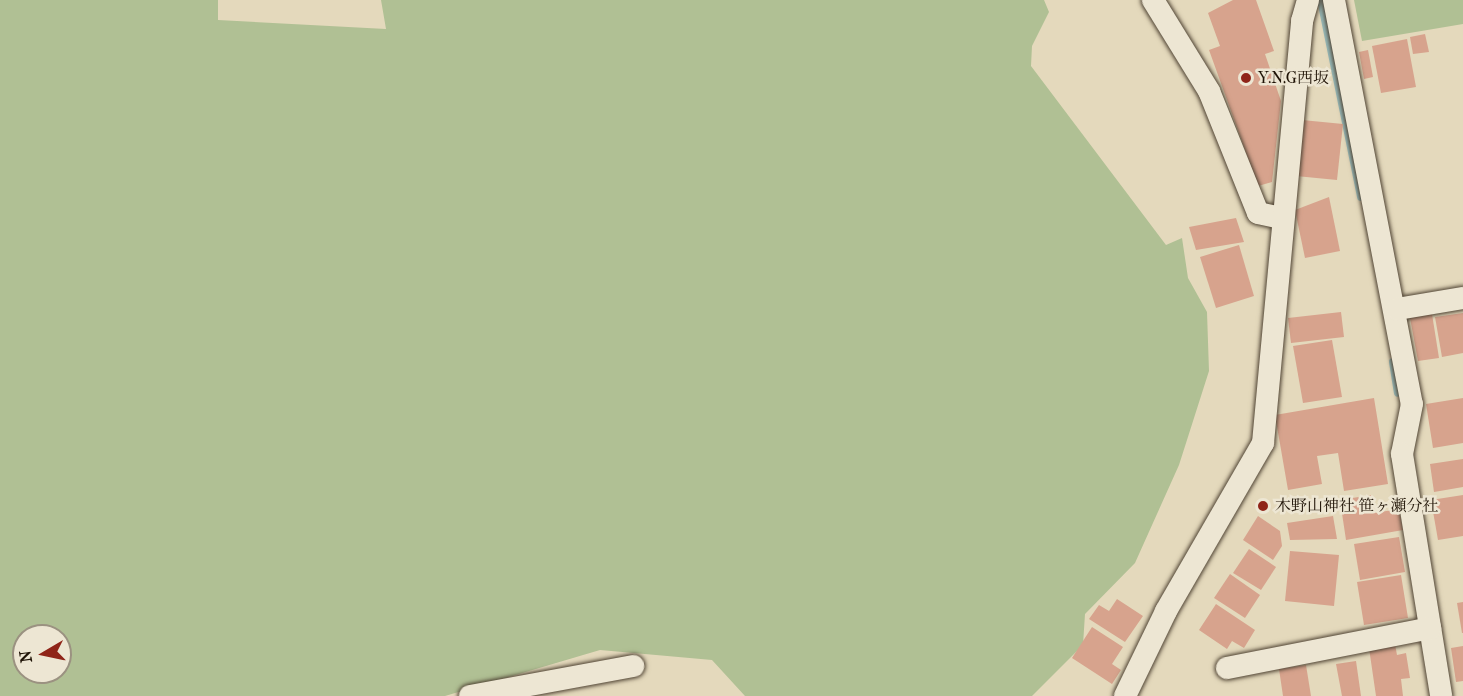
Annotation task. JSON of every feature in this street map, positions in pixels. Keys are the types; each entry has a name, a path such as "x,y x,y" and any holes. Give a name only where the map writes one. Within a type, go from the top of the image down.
{"street":[{"path":"1153,0 1209,91 1258,213 1282,218"},
{"path":"1125,696 1166,612 1263,443 1282,218 1308,0"},
{"path":"1334,0 1397,309 1412,404 1402,454 1441,696"},
{"path":"1397,309 1463,298"},
{"path":"1227,669 1430,628"},
{"path":"470,696 633,666"}],"green space":[{"path":"0,0 218,0 218,20 386,29 381,0 1044,0 1049,12 1032,46 1031,66 1166,245 1182,238 1188,278 1207,312 1209,371 1179,465 1135,563 1085,614 1083,645 1032,696 745,696 712,660 600,650 445,696 0,696"},
{"path":"1354,0 1463,0 1463,24 1362,41"}],"building":[{"name":"Y.N.G西坂","path":"1233,0 1256,0 1274,51 1265,54 1281,101 1272,182 1258,186 1209,50 1220,46 1208,13"},
{"path":"1425,34 1429,52 1413,54 1410,37"},
{"path":"1407,39 1416,87 1381,93 1372,46"},
{"path":"1368,50 1373,77 1364,79 1359,52"},
{"path":"1302,120 1343,124 1337,180 1296,176"},
{"path":"1329,197 1340,251 1305,258 1295,210"},
{"path":"1236,218 1244,242 1196,250 1189,227"},
{"path":"1239,245 1254,296 1216,308 1200,257"},
{"path":"1341,312 1344,337 1291,343 1288,318"},
{"path":"1463,313 1463,353 1442,357 1435,317"},
{"path":"1432,314 1439,358 1418,361 1410,318"},
{"path":"1332,340 1342,397 1303,403 1293,346"},
{"path":"1374,398 1388,484 1344,491 1338,453 1317,456 1322,484 1288,490 1275,415"},
{"path":"1463,398 1463,443 1433,448 1426,404"},
{"path":"1463,459 1463,487 1434,492 1430,464"},
{"path":"1371,495 1374,513 1399,509 1403,530 1346,540 1340,500"},
{"path":"1463,495 1463,536 1438,540 1431,500"},
{"path":"1258,516 1280,531 1282,546 1273,560 1243,540"},
{"path":"1333,516 1337,539 1290,540 1287,523"},
{"path":"1399,537 1405,572 1360,580 1354,544"},
{"path":"1249,549 1276,567 1261,590 1233,573"},
{"path":"1290,551 1339,555 1334,606 1285,601"},
{"path":"1230,574 1260,595 1245,618 1214,598"},
{"path":"1401,575 1408,618 1364,625 1357,582"},
{"path":"1117,599 1143,616 1125,642 1089,619 1099,605 1109,611"},
{"path":"1463,602 1463,633 1462,633 1457,603"},
{"path":"1216,604 1255,630 1244,648 1232,641 1227,649 1199,630"},
{"path":"1092,627 1123,647 1112,664 1121,670 1112,684 1072,658"},
{"path":"1395,644 1397,655 1406,653 1410,678 1401,679 1403,696 1376,696 1369,648"},
{"path":"1463,646 1463,681 1456,682 1451,648"},
{"path":"1356,661 1361,696 1342,696 1336,664"},
{"path":"1306,665 1311,696 1283,696 1279,669"}],"waterway":[{"path":"1321,0 1361,197"},
{"path":"1393,362 1398,393"}],"place":[{"name":"Y.N.G西坂","path":"1246,78"},
{"name":"木野山神社 笹ヶ瀬分社","path":"1263,506"}]}
